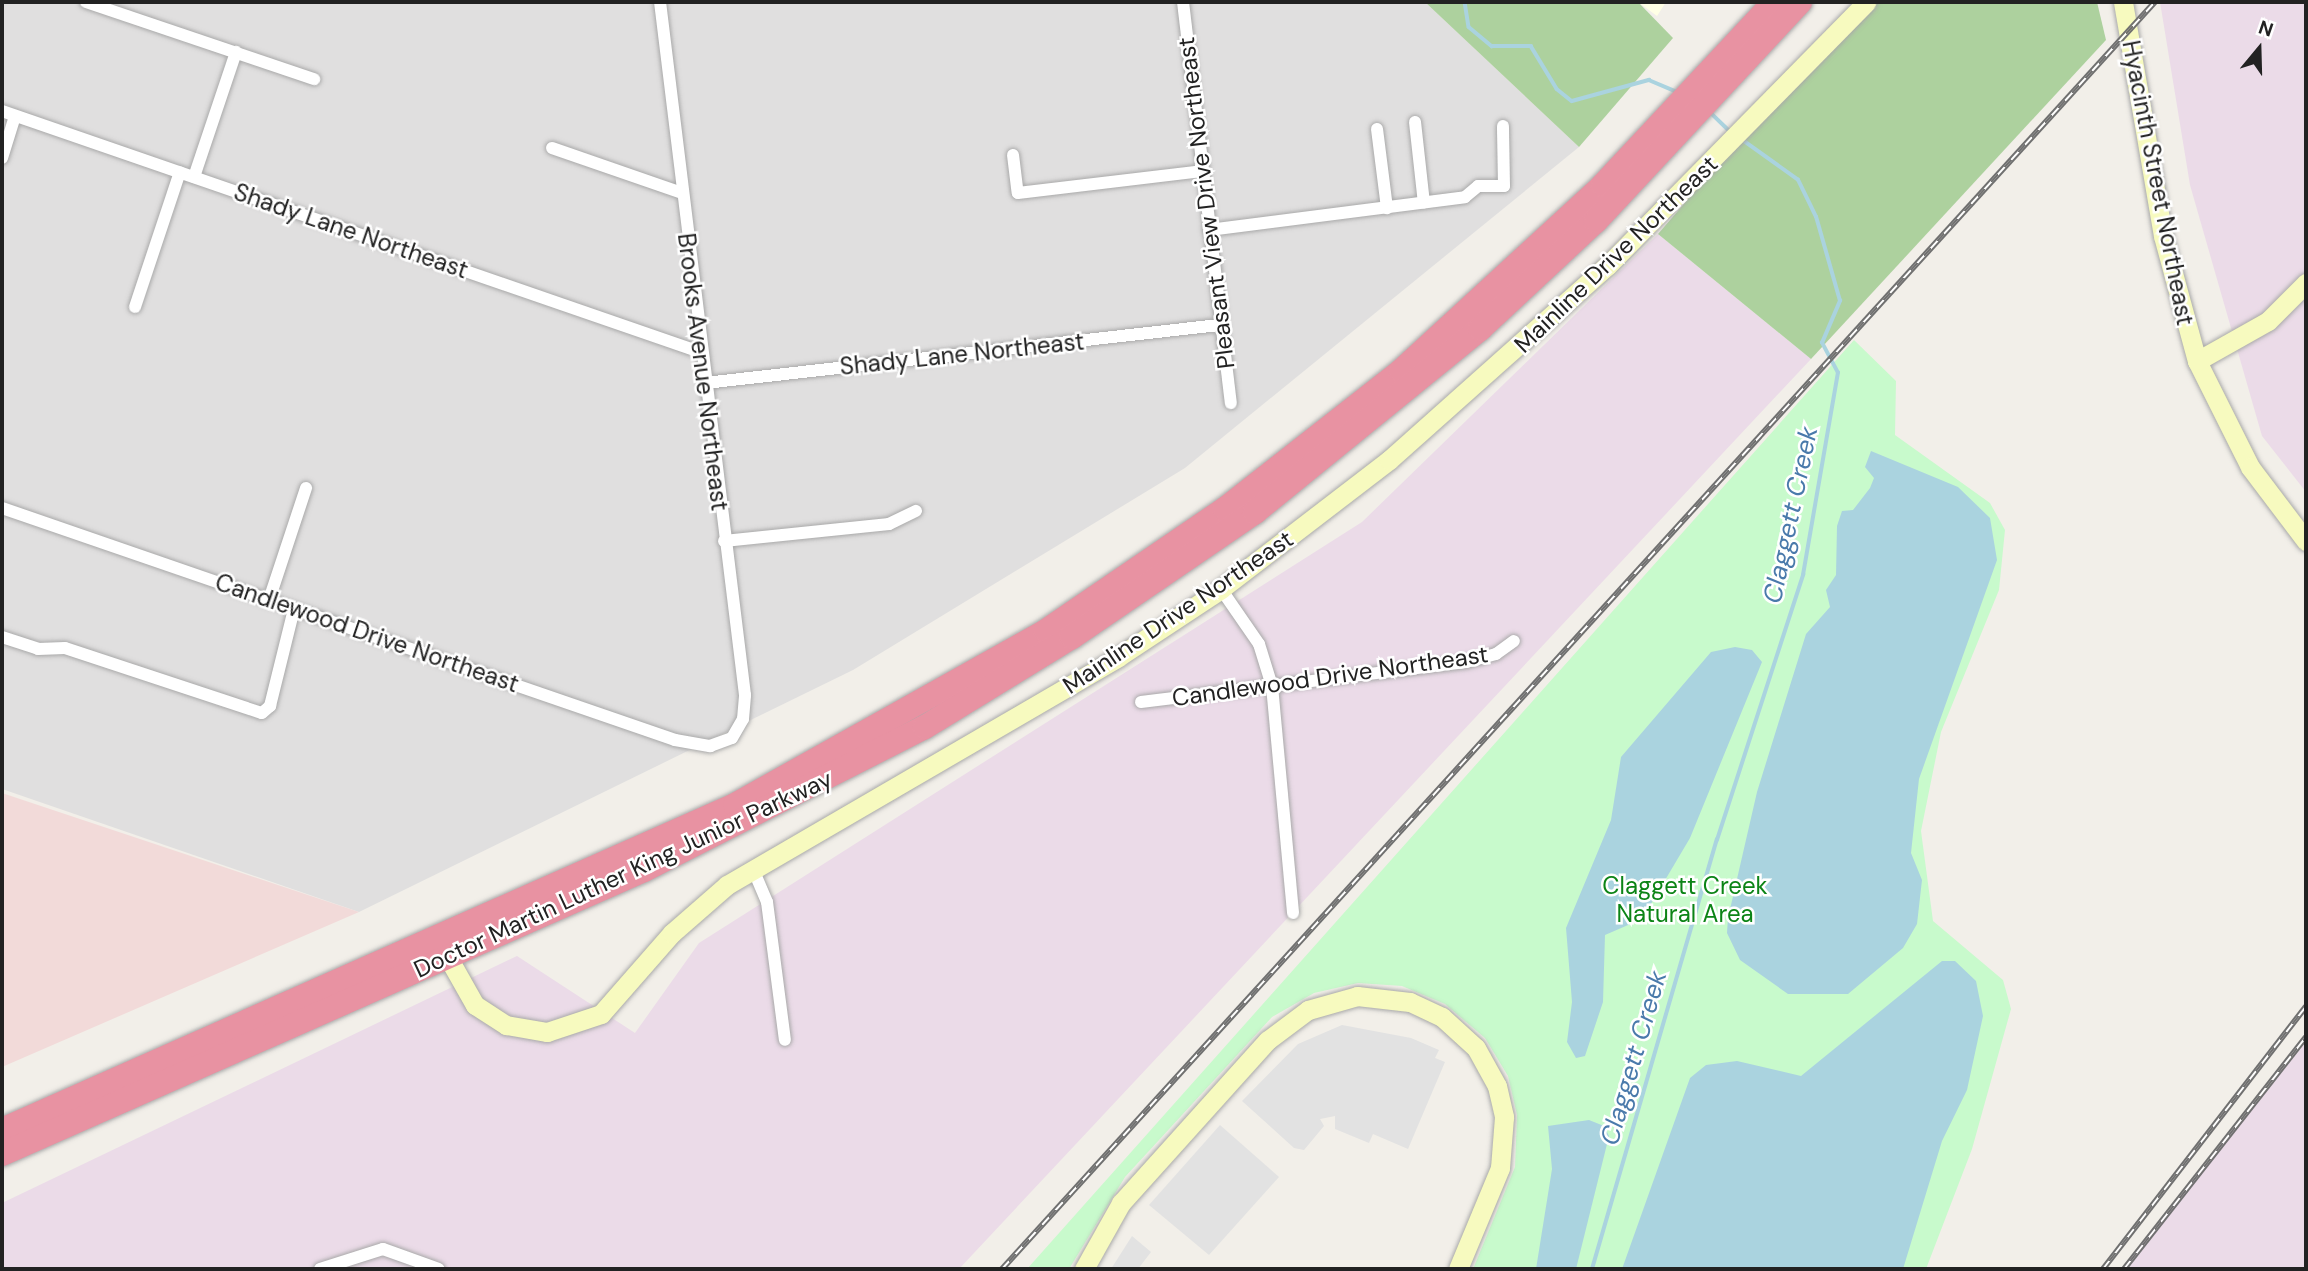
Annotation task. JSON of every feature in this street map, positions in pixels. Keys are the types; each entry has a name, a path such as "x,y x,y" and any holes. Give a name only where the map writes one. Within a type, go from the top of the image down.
{"highway":[{"name":"Doctor Martin Luther King Junior Parkway","path":"1723,74 1774,2"},
{"name":"Doctor Martin Luther King Junior Parkway","path":"2,1154 442,948 841,750 1138,571 1401,371 1667,134 1723,74 1800,2"},
{"name":"Doctor Martin Luther King Junior Parkway","path":"2,1130 442,948"}],"street":[{"path":"86,2 314,79"},
{"name":"Brooks Avenue Northeast","path":"660,2 700,352 745,702 732,738"},
{"name":"Pleasant View Drive Northeast","path":"1182,2 1219,325 1231,403"},
{"name":"Mainline Drive Northeast","path":"442,948 475,1005 493,1019 524,1029 566,1029 601,1014 700,904 753,869 996,733 1221,589 1478,386 1724,149 1866,2"},
{"name":"Hyacinth Street Northeast","path":"2123,2 2164,236 2197,361 2250,467 2306,541"},
{"path":"194,177 236,52"},
{"name":"Shady Lane Northeast","path":"2,111 700,352"},
{"path":"2,158 15,116"},
{"path":"1415,122 1424,203"},
{"path":"1209,230 1465,197 1478,186 1507,183 1503,126"},
{"path":"1377,129 1387,208"},
{"path":"552,148 682,193"},
{"path":"1013,155 1018,193 1202,171"},
{"path":"135,307 180,172"},
{"path":"2197,361 2268,321 2306,284"},
{"name":"Shady Lane Northeast","path":"705,383 1219,325"},
{"path":"269,600 306,488"},
{"name":"Candlewood Drive Northeast","path":"2,508 675,740 710,746 732,738"},
{"path":"724,541 889,524 916,511"},
{"path":"1221,589 1259,644 1272,686 1293,913"},
{"path":"2,637 38,649 65,648 262,713 271,706 294,609"},
{"name":"Candlewood Drive Northeast","path":"1142,702 1482,659 1514,641"},
{"path":"753,869 767,902 785,1040"},
{"path":"1084,1269 1121,1203 1268,1040 1308,1010 1365,996 1409,1002 1442,1017 1476,1048 1500,1095 1500,1168 1458,1269"},
{"path":"320,1269 383,1249 439,1269"}],"shaded area":[{"path":"2,2 1425,2 1579,147 1185,468 853,670 359,912 2,789"},
{"path":"1638,2 1666,2 1657,16"},
{"path":"2160,2 2306,2 2306,492 2262,436 2190,185"},
{"path":"1658,234 1811,359 959,1269 2,1269 2,1203 517,956 635,1033 699,943 1362,522"},
{"path":"2,793 359,912 2,1067"},
{"path":"1342,1025 1411,1038 1439,1050 1435,1058 1445,1062 1408,1149 1373,1134 1369,1143 1335,1129 1335,1116 1320,1119 1324,1126 1304,1150 1294,1148 1242,1101 1298,1044"},
{"path":"2306,1042 2306,1269 2121,1269"},
{"path":"1220,1125 1279,1177 1209,1255 1149,1205"},
{"path":"1132,1236 1151,1252 1138,1269 1111,1269"}],"green space":[{"path":"1425,2 1638,2 1673,38 1579,147"},
{"path":"1858,2 2097,2 2106,40 1811,359 1658,234"},
{"name":"Claggett Creek Natural Area","path":"1854,340 1896,381 1895,435 1990,503 2005,530 1999,590 1941,732 1921,831 1933,921 2003,980 2011,1009 1972,1149 1926,1269 1473,1269 1515,1167 1517,1115 1508,1076 1485,1038 1445,1004 1402,986 1358,983 1314,993 1272,1017 1125,1177 1069,1269 1027,1269"}],"water":[{"path":"1871,451 1958,487 1990,518 1997,560 1919,779 1911,853 1922,880 1917,924 1903,948 1848,994 1788,994 1740,960 1727,933 1728,918 1757,792 1806,634 1830,607 1826,590 1836,575 1837,526 1842,511 1853,510 1870,488 1874,478 1865,467"},
{"path":"1735,647 1752,650 1762,662 1690,838 1642,919 1605,935 1603,1002 1585,1056 1576,1058 1567,1042 1572,1002 1566,928 1611,820 1621,757 1711,652"},
{"path":"1942,961 1955,961 1976,981 1983,1016 1967,1090 1942,1141 1903,1269 1622,1269 1690,1078 1706,1065 1737,1061 1801,1076"},
{"path":"1589,1120 1604,1126 1609,1136 1576,1269 1536,1269 1552,1169 1548,1126"}],"waterway":[{"name":"Claggett Creek","path":"1465,2 1469,27 1492,46 1531,46 1557,89 1572,101 1649,80 1677,92"},
{"name":"Claggett Creek","path":"1710,112 1730,131"},
{"name":"Claggett Creek","path":"1592,1269 1717,840 1803,575 1838,373 1822,343 1840,301 1816,217 1798,180 1742,140"}],"railway":[{"path":"1002,1269 2155,2"},
{"path":"2103,1269 2306,1006"},
{"path":"2124,1269 2306,1037"}]}
